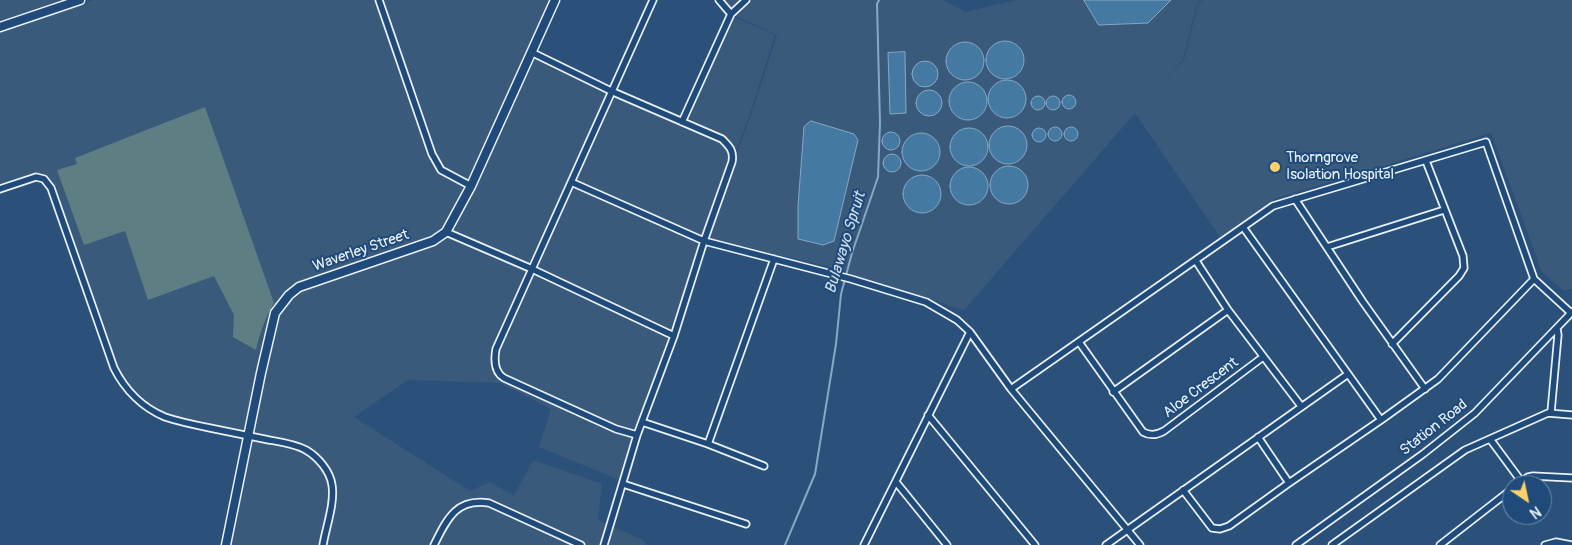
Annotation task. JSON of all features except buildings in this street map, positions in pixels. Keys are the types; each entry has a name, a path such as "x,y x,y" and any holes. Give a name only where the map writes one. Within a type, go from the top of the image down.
{"street":[{"path":"378,0 434,159 441,170 470,186"},
{"path":"555,0 470,186 446,232 532,269 674,336"},
{"path":"637,434 616,429 504,378 497,372 495,360 496,349 653,0"},
{"path":"719,0 731,14"},
{"path":"682,122 731,14 746,0"},
{"path":"0,27 76,1"},
{"path":"531,52 611,91 722,139 731,149 733,155 674,336 637,434 604,545"},
{"path":"1011,388 1273,206 1486,142 1534,279 1572,313"},
{"path":"1392,344 1459,276 1464,268 1460,246 1426,161"},
{"path":"0,189 36,177 44,180 51,188 114,368 119,378 137,399 149,408 172,419 304,449 314,456 326,469 333,487 323,545"},
{"path":"571,182 704,241 851,279 926,302 957,320 970,332 1011,388 1140,545"},
{"path":"1295,199 1363,302 1425,389"},
{"path":"1327,247 1444,210"},
{"path":"1243,227 1381,420"},
{"name":"Waverley Street","path":"226,545 275,312 289,295 305,285 434,241 446,232"},
{"path":"708,444 774,258"},
{"path":"1196,261 1228,310 1301,406"},
{"path":"1183,490 1212,528 1220,529 1229,526 1425,389 1445,372 1534,279"},
{"path":"1113,392 1228,310"},
{"name":"Station Road","path":"1296,545 1453,432 1475,413 1572,313"},
{"path":"1551,412 1558,335 1556,329"},
{"path":"864,545 970,332"},
{"name":"Aloe Crescent","path":"1078,342 1143,432 1153,435 1159,434 1263,357"},
{"path":"1106,545 1348,374"},
{"path":"1332,545 1465,450 1551,412 1572,415"},
{"path":"928,415 1035,545"},
{"path":"642,422 708,444 764,466"},
{"path":"1258,437 1289,483"},
{"path":"1490,439 1514,475"},
{"path":"1552,477 1572,478"},
{"path":"896,482 948,545"},
{"path":"623,484 746,524"},
{"path":"1441,545 1502,497"},
{"path":"434,545 446,521 453,513 471,502 489,503 581,545"},
{"path":"1545,545 1556,542 1572,544"}],"shaded area":[{"path":"0,0 60,0 0,22"},
{"path":"93,0 552,0 530,51 682,122 732,16 775,35 751,111 703,241 622,481 539,447 551,409 500,383 408,380 354,417 470,491 490,482 514,496 533,460 602,484 598,520 643,540 647,545 227,545 249,434 170,417 141,400 121,378 116,367 53,187 39,175 0,188 0,32"},
{"path":"720,0 743,0 731,12"},
{"path":"749,0 943,0 965,12 1017,0 1202,0 1197,4 1183,60 964,310 851,274 844,270 708,239 733,170 736,155 777,35 734,15"},
{"path":"1084,0 1171,0 1148,23 1099,25"},
{"name":"Thorngrove Isolation Hospital","path":"1204,0 1572,0 1572,289 1563,290 1542,272 1491,133 1277,198 1220,237 1135,113 1184,60 1198,4"},
{"path":"1005,41 1018,47 1024,60 1018,73 1005,79 992,73 986,60 992,47"},
{"path":"965,42 978,48 984,61 978,74 965,80 952,74 946,61 952,48"},
{"path":"905,52 906,113 890,114 888,53"},
{"path":"925,61 934,65 938,74 934,83 925,87 916,83 912,74 916,65"},
{"path":"1007,80 1020,86 1026,99 1020,112 1007,118 994,112 988,99 994,86"},
{"path":"968,82 981,88 987,101 981,114 968,120 955,114 949,101 955,88"},
{"path":"929,90 938,94 942,103 938,112 929,116 920,112 916,103 920,94"},
{"path":"1069,95 1074,97 1076,102 1074,107 1069,109 1064,107 1062,102 1064,97"},
{"path":"1038,96 1043,98 1045,103 1043,108 1038,110 1033,108 1031,103 1033,98"},
{"path":"1053,96 1058,98 1060,103 1058,108 1053,110 1048,108 1046,103 1048,98"},
{"path":"811,121 854,134 858,140 834,241 823,245 798,239 798,206 804,127"},
{"path":"1008,126 1021,132 1027,145 1021,158 1008,164 995,158 989,145 995,132"},
{"path":"1055,127 1060,129 1062,134 1060,139 1055,141 1050,139 1048,134 1050,129"},
{"path":"1071,127 1076,129 1078,134 1076,139 1071,141 1066,139 1064,134 1066,129"},
{"path":"969,128 982,134 988,147 982,160 969,166 956,160 950,147 956,134"},
{"path":"1039,128 1044,130 1046,135 1044,140 1039,142 1034,140 1032,135 1034,130"},
{"path":"891,132 899,137 900,141 895,149 891,150 883,145 882,141 887,133"},
{"path":"921,133 934,139 940,152 934,165 921,171 908,165 902,152 908,139"},
{"path":"892,154 900,159 901,163 896,171 892,172 884,167 883,163 888,155"},
{"path":"1009,166 1022,172 1028,185 1022,198 1009,204 996,198 990,185 996,172"},
{"path":"969,167 982,173 988,186 982,199 969,205 956,199 950,186 956,173"},
{"path":"922,175 935,181 941,194 935,207 922,213 909,207 903,194 909,181"}],"green space":[{"path":"205,107 274,303 263,326 256,350 233,337 234,315 214,276 148,300 125,231 84,245 57,170 77,164 75,158"}],"waterway":[{"name":"Bulawayo Spruit","path":"785,545 815,474 836,344 841,294 852,253 878,177 880,123 877,4 879,0"}],"place":[{"name":"Thorngrove Isolation Hospital","path":"1275,167"}]}
